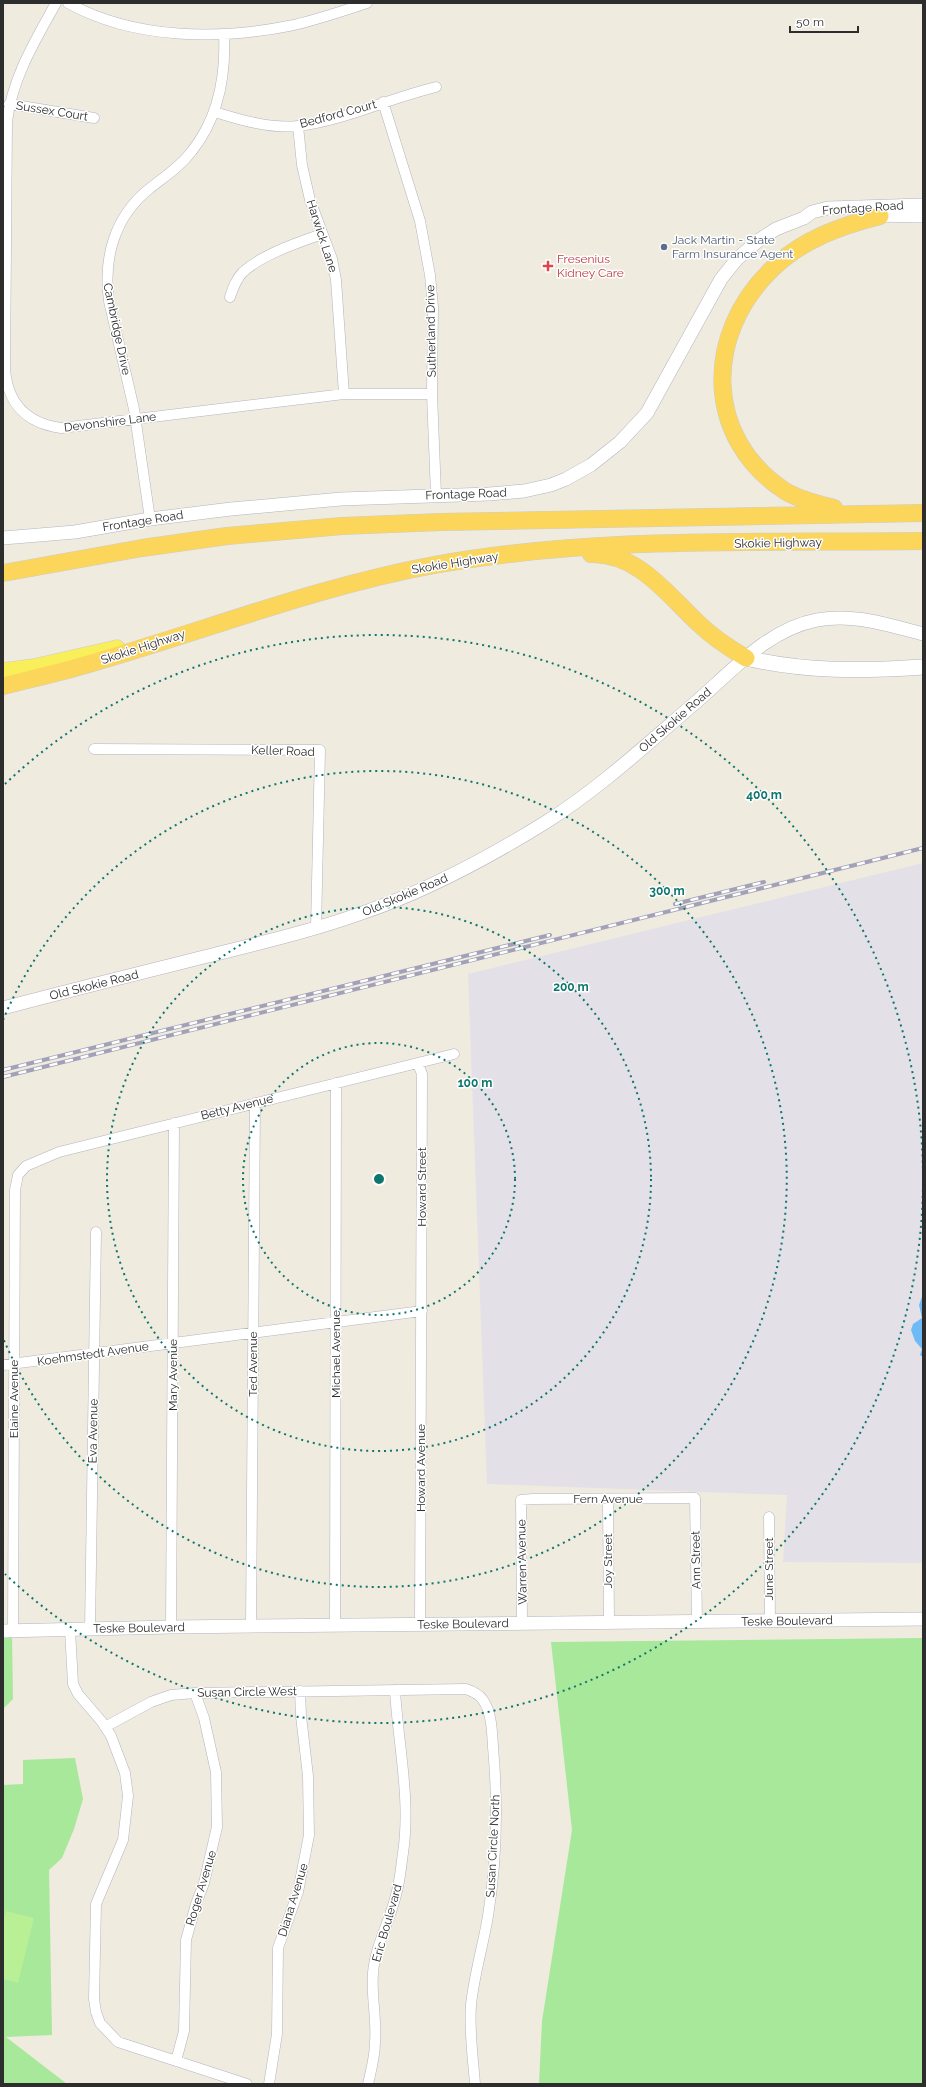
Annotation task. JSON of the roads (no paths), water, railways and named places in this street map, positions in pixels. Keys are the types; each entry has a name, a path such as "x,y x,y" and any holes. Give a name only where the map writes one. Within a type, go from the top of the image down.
{"highway":[{"path":"880,216 821,235 789,254 771,270 750,294 739,312 728,336 722,374 725,406 734,433 751,461 768,478 787,492 815,503 841,509 882,514"},
{"path":"3,573 142,548 228,536 342,526 440,522 923,513"},
{"name":"Skokie Highway","path":"3,686 86,665 196,630 358,582 418,568 476,558 586,548 676,544 923,541"},
{"path":"476,558 501,561 595,554 626,563 640,569 658,582 702,627 729,648 746,658"}],"main road":[{"path":"3,671 34,667 196,630"},
{"path":"746,658 776,666 804,669 923,667"},
{"path":"901,668 923,674"}],"street":[{"name":"Devonshire Lane","path":"56,3 23,65 9,104 6,154 6,384 10,395 23,412 46,426 61,428 344,394 432,394"},
{"path":"68,3 116,22 158,32 195,34 224,34 294,24 367,3"},
{"name":"Cambridge Drive","path":"150,519 136,419 107,286 108,257 111,243 122,219 136,201 177,168 191,152 200,140 215,112 224,68 224,34"},
{"name":"Bedford Court","path":"215,112 248,122 277,126 298,126 328,120 436,87"},
{"name":"Sutherland Drive","path":"383,102 420,221 426,252 433,307 432,394 436,495"},
{"name":"Sussex Court","path":"9,104 94,118"},
{"name":"Harwick Lane","path":"298,126 302,165 310,200 332,259 336,280 344,394"},
{"name":"Frontage Road","path":"3,538 75,532 150,519 341,499 489,494 524,491 566,479 591,464 620,442 647,413 721,279 737,259 759,240 776,229 804,218 812,212 828,208 923,205"},
{"name":"Frontage Road","path":"804,218 810,220 844,215 923,216"},
{"path":"230,297 238,278 255,264 287,247 322,234"},
{"name":"Old Skokie Road","path":"3,1008 316,928 363,913 418,891 462,870 548,821 601,783 746,658 775,636 792,627 815,620 834,618 868,620 923,634"},
{"name":"Keller Road","path":"94,749 320,750 316,928"},
{"name":"Betty Avenue","path":"23,1169 38,1159 59,1152 454,1054"},
{"name":"Howard Street","path":"418,1064 422,1074 422,1311"},
{"name":"Michael Avenue","path":"335,1626 336,1083"},
{"name":"Ted Avenue","path":"251,1626 255,1103"},
{"name":"Mary Avenue","path":"171,1627 174,1123"},
{"name":"Elaine Avenue","path":"8,1631 14,1364 15,1190 18,1175 23,1169"},
{"name":"Eva Avenue","path":"90,1629 96,1232"},
{"name":"Koehmstedt Avenue","path":"3,1366 422,1311"},
{"name":"Howard Avenue","path":"420,1624 422,1311"},
{"name":"Fern Avenue","path":"521,1500 695,1498"},
{"name":"Ann Street","path":"695,1498 697,1622"},
{"name":"Joy Street","path":"608,1499 609,1623"},
{"name":"Warren Avenue","path":"521,1500 522,1623"},
{"name":"June Street","path":"769,1517 770,1621"},
{"name":"Teske Boulevard","path":"8,1631 171,1627 923,1619"},
{"path":"70,1630 73,1684 78,1694 106,1727 119,1754 125,1773 128,1796 123,1840 96,1904 94,1999 96,2012 100,2023 118,2042 247,2084"},
{"name":"Susan Circle North","path":"395,1690 466,1689 474,1691 482,1698 487,1707 492,1730 496,1820 494,1870 488,1916 471,2005 470,2027 475,2084"},
{"name":"Susan Circle West","path":"106,1727 151,1702 170,1695 195,1693 395,1690"},
{"name":"Eric Boulevard","path":"368,2084 374,2059 376,2042 373,1972 382,1937 396,1895 404,1852 406,1822 404,1786 395,1690"},
{"name":"Diana Avenue","path":"269,2084 277,2034 278,1948 298,1892 309,1835 308,1776 301,1716 300,1692"},
{"name":"Roger Avenue","path":"176,2061 184,2031 186,1940 196,1904 204,1883 217,1827 216,1772 204,1718 195,1693"}],"water":[{"path":"923,1294 923,1357 920,1355 922,1349 915,1341 911,1330 913,1324 922,1318 919,1305"}],"railway":[{"path":"3,1077 923,848"},
{"path":"675,904 764,882"},
{"path":"3,1070 550,935"}],"place":[{"name":"Jack Martin - State Farm Insurance Agent","path":"664,247"},
{"name":"Fresenius Kidney Care","path":"548,266"}]}
